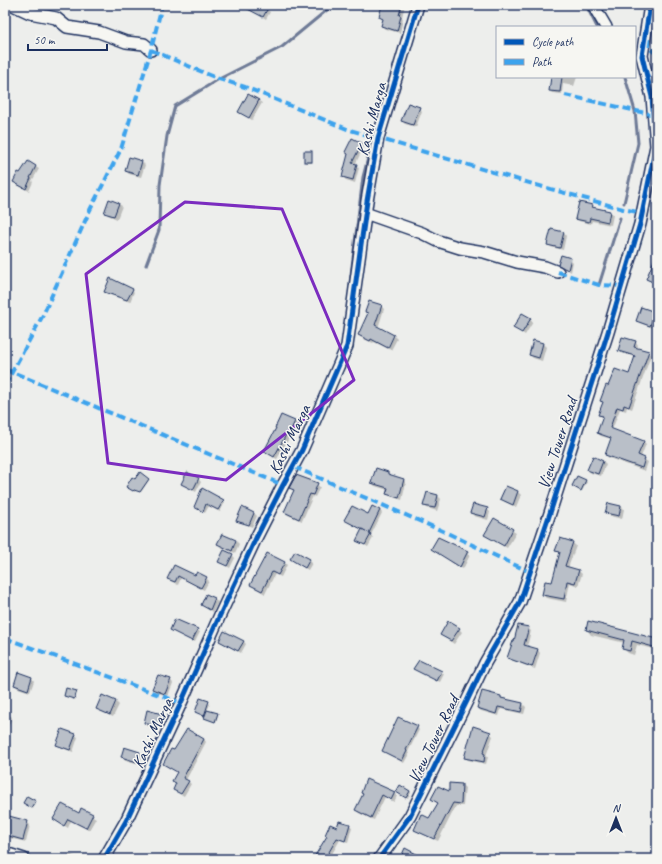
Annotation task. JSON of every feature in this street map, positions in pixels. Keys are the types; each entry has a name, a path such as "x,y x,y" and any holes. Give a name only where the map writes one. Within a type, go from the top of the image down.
{"street":[{"path":"13,5 30,14 56,18 67,27 98,32 126,42 144,44 151,50"},
{"name":"Kashi Marga","path":"104,859 126,820 256,538 302,450 348,346 365,213 378,138 418,5"},
{"path":"593,5 605,26"},
{"name":"View Tower Road","path":"379,859 410,816 485,662 520,602 544,532 622,286 640,224 648,187 656,146 654,115 652,97 639,54 650,5"},
{"path":"365,213 460,248 484,252 517,262 545,267 558,272"},
{"path":"5,853 24,859"}],"highlighted area":[{"path":"185,202 282,209 354,380 226,480 108,463 86,274"}],"building":[{"path":"240,5 263,5 268,8 263,17"},
{"path":"382,5 402,5 397,31 381,26 383,19 379,17"},
{"path":"551,78 562,78 560,92 549,91"},
{"path":"248,94 259,100 249,118 238,112"},
{"path":"408,103 420,107 413,125 401,121"},
{"path":"352,138 362,143 352,163 357,164 353,180 342,177 348,154 345,152"},
{"path":"304,151 312,151 312,162 304,162"},
{"path":"129,157 142,161 138,175 125,171"},
{"path":"28,161 36,166 26,189 13,182 18,172 20,173"},
{"path":"109,199 119,203 114,216 104,213"},
{"path":"579,202 610,211 608,222 590,218 589,222 575,219"},
{"path":"551,229 564,232 560,248 547,245"},
{"path":"657,253 657,284 646,279"},
{"path":"561,255 571,258 568,270 558,265"},
{"path":"110,278 133,289 127,300 104,292"},
{"path":"369,301 382,305 375,325 394,335 388,348 371,339 370,341 358,335 368,313 365,312"},
{"path":"641,307 655,312 650,326 636,321"},
{"path":"522,313 531,318 522,333 513,328"},
{"path":"622,337 636,341 634,347 649,351 629,407 624,405 623,409 617,407 610,428 644,441 638,455 645,458 642,468 605,455 611,438 597,433 603,416 598,415 603,402 600,401 606,385 608,386 615,369 629,374 635,356 618,351"},
{"path":"533,340 543,343 539,358 529,355"},
{"path":"281,415 295,421 289,434 287,433 274,457 264,451"},
{"path":"593,456 603,461 598,474 587,470"},
{"path":"376,468 404,479 399,498 386,494 388,488 371,483"},
{"path":"140,472 149,479 140,492 133,491 126,487 132,477 135,479"},
{"path":"187,472 199,478 193,490 181,484"},
{"path":"296,475 318,483 313,495 310,494 299,519 284,512 294,490 289,488"},
{"path":"577,476 586,480 581,491 572,486"},
{"path":"506,486 518,491 513,505 500,499"},
{"path":"202,488 224,500 218,510 206,504 203,512 194,507"},
{"path":"427,492 438,495 435,508 423,506"},
{"path":"608,503 621,506 619,516 605,513"},
{"path":"473,504 488,508 485,517 470,513"},
{"path":"352,506 368,514 372,506 380,510 369,533 344,520"},
{"path":"242,507 254,513 249,525 236,521"},
{"path":"494,518 513,529 504,546 484,535"},
{"path":"362,529 371,534 365,545 356,541"},
{"path":"222,534 236,540 232,551 217,544"},
{"path":"438,537 468,551 460,567 431,549"},
{"path":"560,538 573,542 565,566 579,570 575,583 567,581 564,599 542,595 545,581 552,582 560,552 555,551"},
{"path":"224,550 233,554 227,566 218,562"},
{"path":"295,551 310,559 305,568 290,559"},
{"path":"267,553 285,562 278,575 272,572 262,591 250,585"},
{"path":"174,565 195,575 197,572 207,577 201,588 178,576 175,582 167,579"},
{"path":"206,594 215,598 210,610 201,605"},
{"path":"175,619 198,629 192,641 170,630"},
{"path":"448,621 460,628 451,641 440,635"},
{"path":"588,621 657,639 657,648 632,641 630,651 622,649 624,640 586,630"},
{"path":"518,625 529,627 524,645 538,649 532,667 507,658 514,641"},
{"path":"224,631 244,641 238,651 219,641"},
{"path":"419,660 442,671 437,681 413,669"},
{"path":"18,672 32,677 28,690 14,685"},
{"path":"158,675 171,679 165,694 152,689"},
{"path":"66,688 77,691 74,699 64,696"},
{"path":"482,691 501,696 501,698 523,703 521,712 498,707 496,714 477,708"},
{"path":"102,695 116,701 110,715 96,709"},
{"path":"200,698 209,701 204,716 195,712"},
{"path":"147,710 162,714 158,727 144,723"},
{"path":"207,710 218,713 215,722 204,718"},
{"path":"398,717 418,726 402,761 382,751"},
{"path":"473,726 491,732 483,753 485,754 484,762 464,758"},
{"path":"62,729 76,734 70,750 56,745"},
{"path":"187,729 204,739 183,778 189,781 181,794 173,790 176,783 172,781 177,772 163,764 171,749 174,750"},
{"path":"124,747 140,752 137,762 121,757"},
{"path":"366,779 395,792 391,800 382,795 371,818 355,810 363,794 361,793"},
{"path":"449,783 462,784 461,804 453,803 434,839 414,830 421,814 429,818 438,803 431,799 438,786 449,791"},
{"path":"400,785 410,791 406,798 396,792"},
{"path":"27,796 36,801 32,808 23,803"},
{"path":"62,804 79,813 81,808 93,814 86,828 68,819 64,826 53,819"},
{"path":"5,815 28,821 23,840 5,835"},
{"path":"339,821 350,824 345,841 337,838 325,859 313,859 327,836 325,835 330,824 337,827"},
{"path":"405,848 426,859 400,859"}],"waterway":[{"path":"146,265 159,230 160,185 167,136 175,106 219,79 282,47 333,5"},
{"path":"586,5 596,26"},
{"path":"624,203 638,143 635,111 625,78"},
{"path":"350,283 363,177 371,146"},
{"path":"599,285 620,218"}],"marked path":[{"path":"5,385 43,315 90,210 121,149 151,50 162,5"},
{"path":"648,39 648,47 654,52 657,52"},
{"path":"151,50 219,79 245,87 347,129 536,185 642,213"},
{"path":"565,95 654,115"},
{"path":"558,272 599,285 622,286"},
{"path":"5,369 283,485"},
{"path":"294,467 445,532 530,572"},
{"path":"5,638 181,703"}],"cycle path":[{"path":"104,859 126,821 256,538 302,450 347,346 367,201 378,138 418,5"},
{"path":"379,859 410,816 485,663 520,602 608,332 640,224 656,146 652,97 642,56 650,5"}]}
